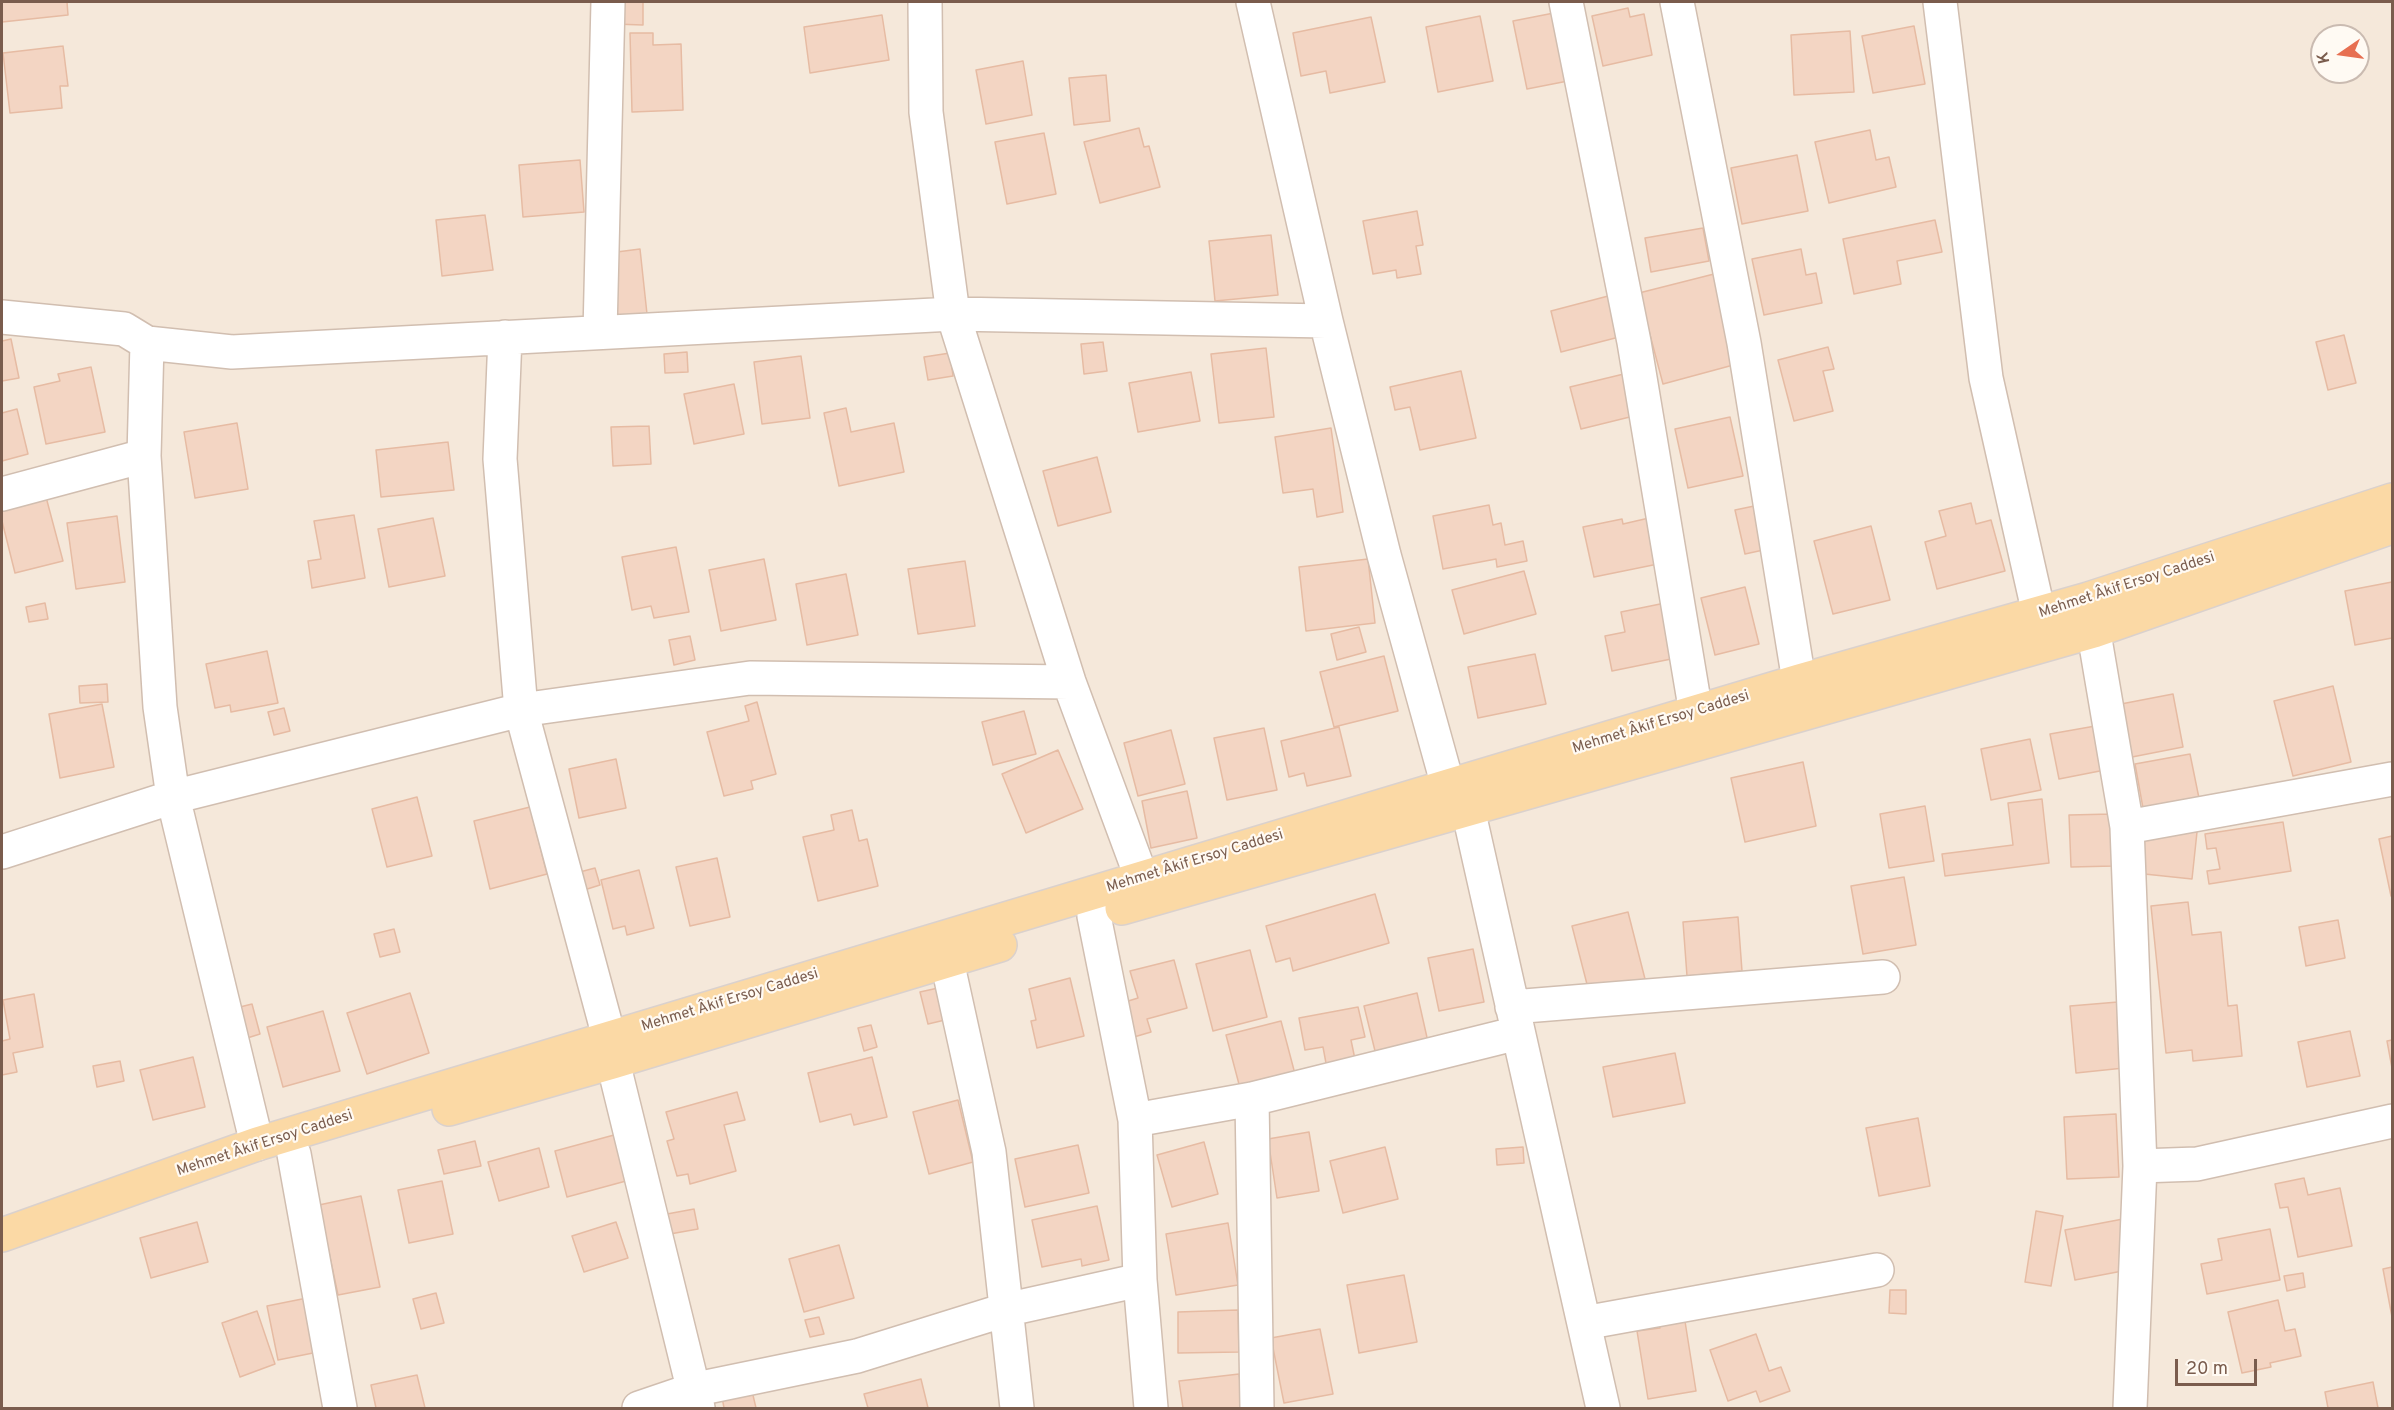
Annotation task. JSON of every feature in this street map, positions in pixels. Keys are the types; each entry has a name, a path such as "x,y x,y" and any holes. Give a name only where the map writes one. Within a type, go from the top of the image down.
{"main road":[{"name":"Mehmet Âkif Ersoy Caddesi","path":"2,1235 257,1144 946,961 1094,916 1458,797 1696,713 1799,681 2039,614 2091,615 2392,500"},
{"name":"Mehmet Âkif Ersoy Caddesi","path":"2,1242 294,1154 611,1049 1142,879 1458,797 2392,527"}],"street":[{"path":"600,332 608,2"},
{"path":"925,2 926,112 953,315 1069,682 1142,879"},
{"path":"1253,2 1326,321 1384,555 1458,797 1515,1020 1603,1408"},
{"path":"1566,2 1634,342 1696,713"},
{"path":"1677,2 1744,343 1799,681"},
{"path":"1940,2 1986,378 2039,614"},
{"path":"2,317 123,328 147,343 232,352 953,315 1326,321"},
{"path":"505,337 500,459 521,710 611,1049 695,1399"},
{"path":"147,343 144,456 160,707 173,797 257,1144"},
{"path":"2,494 144,456"},
{"path":"2091,615 2127,826 2140,1166 2130,1408"},
{"path":"2,852 173,797 521,710 750,678 1069,682"},
{"path":"2127,826 2392,778"},
{"path":"1094,916 1135,1120 1140,1280 1151,1408"},
{"path":"946,961 989,1152 1017,1408"},
{"path":"1135,1120 1252,1099 1515,1020 1883,977"},
{"path":"1252,1099 1257,1408"},
{"path":"2140,1166 2197,1164 2392,1121"},
{"path":"294,1154 340,1408"},
{"path":"1584,1323 1877,1270"},
{"path":"639,1408 695,1399 857,1356 1005,1310 1140,1280"}],"shaded area":[{"path":"2,2 2392,2 2392,1408 2,1408"}],"building":[{"path":"2,2 67,2 68,15 2,22"},
{"path":"614,2 643,2 643,25 614,24"},
{"path":"1628,8 1630,17 1644,14 1652,55 1603,66 1592,16"},
{"path":"1559,12 1573,80 1527,89 1513,21"},
{"path":"882,15 889,60 810,73 804,27"},
{"path":"1480,16 1493,81 1438,92 1426,27"},
{"path":"1371,17 1385,82 1330,93 1326,71 1301,76 1293,33"},
{"path":"1914,26 1925,84 1873,93 1862,36"},
{"path":"1850,31 1854,92 1794,95 1791,35"},
{"path":"630,33 653,33 653,45 681,44 683,110 632,112"},
{"path":"63,46 68,86 60,86 62,108 10,113 3,53"},
{"path":"1023,61 1032,115 986,124 976,70"},
{"path":"1106,75 1110,121 1074,125 1069,78"},
{"path":"1139,128 1144,147 1149,146 1160,187 1100,203 1084,142"},
{"path":"1870,130 1876,160 1889,157 1896,187 1829,203 1815,142"},
{"path":"1044,133 1056,194 1007,204 995,142"},
{"path":"1797,155 1808,211 1742,224 1731,168"},
{"path":"580,160 584,212 523,217 519,165"},
{"path":"1417,211 1423,245 1416,246 1421,274 1397,278 1396,270 1373,274 1363,221"},
{"path":"485,215 493,270 442,276 436,220"},
{"path":"1935,220 1942,252 1897,261 1901,284 1854,294 1843,239"},
{"path":"1703,228 1709,261 1651,272 1645,238"},
{"path":"1271,235 1278,295 1215,301 1209,241"},
{"path":"640,249 647,314 617,317 609,253"},
{"path":"1801,249 1806,275 1816,273 1822,303 1764,315 1752,259"},
{"path":"1714,274 1737,364 1663,384 1639,293"},
{"path":"1612,295 1623,336 1561,352 1551,311"},
{"path":"2344,335 2356,383 2328,390 2316,342"},
{"path":"11,339 19,378 2,381 2,341"},
{"path":"1103,342 1107,371 1084,374 1081,344"},
{"path":"1828,347 1834,369 1823,371 1833,411 1794,421 1778,360"},
{"path":"1266,348 1274,417 1219,423 1211,354"},
{"path":"687,352 688,372 665,373 664,354"},
{"path":"950,353 953,376 928,380 924,357"},
{"path":"801,356 810,418 762,424 754,362"},
{"path":"91,367 105,432 46,444 34,387 60,381 58,374"},
{"path":"1461,371 1476,438 1420,450 1410,407 1395,410 1390,387"},
{"path":"1191,372 1200,421 1138,432 1129,383"},
{"path":"1632,372 1642,414 1581,429 1570,387"},
{"path":"734,384 744,434 694,444 684,394"},
{"path":"846,408 851,432 894,423 904,472 839,486 824,413"},
{"path":"17,409 28,454 2,461 2,413"},
{"path":"1730,417 1743,476 1688,488 1675,429"},
{"path":"237,423 248,489 195,498 184,432"},
{"path":"649,426 651,464 613,466 611,427"},
{"path":"1331,428 1343,512 1317,517 1313,489 1283,493 1275,437"},
{"path":"448,442 454,490 381,497 376,450"},
{"path":"1097,457 1111,512 1058,526 1043,471"},
{"path":"46,497 63,561 15,573 2,521 2,508"},
{"path":"1971,503 1976,524 1991,520 2005,571 1937,589 1925,542 1946,536 1939,511"},
{"path":"1489,505 1493,525 1501,523 1505,545 1523,541 1527,561 1497,567 1496,559 1443,569 1433,516"},
{"path":"1759,505 1768,549 1745,554 1735,510"},
{"path":"354,515 365,578 312,588 308,561 321,559 314,521"},
{"path":"117,516 125,582 76,589 67,523"},
{"path":"433,518 445,576 389,587 378,529"},
{"path":"1649,518 1658,564 1594,577 1583,527 1622,519 1623,524"},
{"path":"1871,526 1890,600 1833,614 1814,541"},
{"path":"676,547 689,612 654,618 651,606 632,610 622,557"},
{"path":"764,559 776,620 721,631 709,570"},
{"path":"1368,559 1375,623 1306,631 1299,567"},
{"path":"965,561 975,626 918,634 908,569"},
{"path":"1524,571 1536,614 1464,634 1452,590"},
{"path":"846,574 858,635 807,645 796,584"},
{"path":"2392,582 2392,638 2355,645 2345,591"},
{"path":"1745,587 1759,644 1715,655 1701,598"},
{"path":"1670,602 1681,657 1612,671 1605,636 1625,632 1621,612"},
{"path":"45,603 48,619 29,622 26,607"},
{"path":"1359,627 1366,652 1337,660 1331,634"},
{"path":"690,636 695,660 674,665 669,640"},
{"path":"267,651 278,703 231,712 230,705 215,708 206,664"},
{"path":"1535,654 1546,704 1478,718 1468,667"},
{"path":"1384,656 1398,711 1334,727 1320,672"},
{"path":"107,684 108,702 80,703 79,686"},
{"path":"2333,686 2351,762 2293,776 2274,701"},
{"path":"2173,694 2183,747 2132,757 2121,704"},
{"path":"757,702 776,774 751,781 753,789 724,796 707,732 749,721 745,706"},
{"path":"102,704 114,767 60,778 49,714"},
{"path":"284,708 290,731 274,735 268,712"},
{"path":"1024,711 1036,754 993,765 982,722"},
{"path":"2101,725 2110,769 2059,779 2050,734"},
{"path":"1339,727 1351,776 1307,786 1304,773 1289,777 1281,741"},
{"path":"1264,728 1277,790 1227,800 1214,738"},
{"path":"1171,730 1185,784 1138,796 1124,743"},
{"path":"2030,739 2041,790 1991,800 1981,749"},
{"path":"1058,750 1083,809 1026,833 1002,774"},
{"path":"2190,754 2201,808 2145,819 2135,764"},
{"path":"616,759 626,808 579,818 569,769"},
{"path":"1803,762 1816,826 1745,842 1731,778"},
{"path":"1187,791 1197,838 1151,848 1142,801"},
{"path":"417,797 432,856 387,867 372,809"},
{"path":"2042,799 2049,863 1945,876 1942,854 2013,845 2008,803"},
{"path":"1925,806 1934,861 1889,868 1880,814"},
{"path":"530,807 547,874 490,889 474,821"},
{"path":"852,810 859,841 867,839 878,886 818,901 803,837 834,830 831,815"},
{"path":"2112,814 2114,866 2071,867 2069,815"},
{"path":"2283,822 2291,871 2209,884 2207,871 2220,869 2216,848 2207,849 2205,834"},
{"path":"2137,829 2197,832 2192,879 2135,873"},
{"path":"2392,836 2392,896 2391,896 2379,839"},
{"path":"717,858 730,917 690,926 676,867"},
{"path":"595,868 600,885 581,891 576,873"},
{"path":"639,870 654,928 627,935 625,926 613,929 601,880"},
{"path":"1904,877 1916,945 1863,954 1851,886"},
{"path":"1375,894 1389,943 1293,971 1290,958 1276,962 1266,926"},
{"path":"2188,902 2192,935 2221,932 2228,1006 2237,1005 2242,1056 2193,1061 2192,1050 2166,1053 2151,906"},
{"path":"1628,912 1645,979 1589,992 1572,926"},
{"path":"1738,917 1742,971 1687,976 1683,922"},
{"path":"2338,920 2345,958 2306,966 2299,927"},
{"path":"394,929 400,952 380,957 374,934"},
{"path":"1473,949 1484,1002 1439,1011 1428,958"},
{"path":"1250,950 1267,1017 1213,1031 1196,964"},
{"path":"1174,960 1187,1008 1147,1019 1151,1032 1134,1037 1125,1002 1138,998 1130,971"},
{"path":"1070,978 1084,1036 1037,1048 1031,1021 1036,1020 1029,989"},
{"path":"938,988 945,1020 928,1024 920,992"},
{"path":"410,993 429,1053 367,1074 347,1013"},
{"path":"1417,993 1428,1042 1376,1055 1364,1006"},
{"path":"34,994 43,1047 13,1053 17,1072 2,1075 2,1041 10,1039 3,1000"},
{"path":"2118,1002 2124,1068 2076,1073 2070,1006"},
{"path":"252,1004 260,1034 244,1039 236,1008"},
{"path":"1358,1007 1365,1037 1351,1040 1357,1069 1328,1074 1323,1047 1305,1050 1299,1018"},
{"path":"323,1011 340,1071 283,1087 267,1027"},
{"path":"1281,1021 1295,1074 1240,1088 1226,1035"},
{"path":"871,1025 877,1047 864,1051 858,1028"},
{"path":"2350,1031 2360,1076 2307,1087 2298,1042"},
{"path":"2392,1040 2392,1068 2387,1041"},
{"path":"1675,1053 1685,1103 1613,1117 1603,1067"},
{"path":"193,1057 205,1107 153,1120 140,1070"},
{"path":"872,1057 887,1117 854,1125 851,1114 820,1122 808,1073"},
{"path":"120,1061 124,1081 97,1087 93,1066"},
{"path":"737,1092 745,1120 724,1125 736,1171 690,1184 688,1174 677,1176 667,1141 674,1139 666,1112"},
{"path":"958,1100 973,1162 929,1174 913,1112"},
{"path":"2116,1114 2119,1177 2067,1179 2064,1117"},
{"path":"1918,1118 1930,1186 1879,1196 1866,1128"},
{"path":"1309,1132 1319,1191 1277,1198 1268,1139"},
{"path":"614,1135 626,1181 567,1197 555,1151"},
{"path":"475,1141 481,1166 444,1174 438,1150"},
{"path":"1204,1142 1218,1194 1172,1207 1157,1155"},
{"path":"1078,1145 1089,1193 1025,1207 1015,1159"},
{"path":"1385,1147 1398,1199 1343,1213 1330,1161"},
{"path":"1523,1147 1524,1163 1497,1165 1496,1149"},
{"path":"539,1148 549,1187 499,1201 488,1162"},
{"path":"2304,1178 2308,1195 2340,1188 2352,1246 2298,1257 2288,1207 2280,1208 2275,1184"},
{"path":"442,1181 453,1234 409,1243 398,1190"},
{"path":"361,1196 380,1287 338,1295 319,1205"},
{"path":"1097,1206 1109,1260 1082,1266 1081,1259 1042,1267 1032,1220"},
{"path":"694,1209 698,1229 670,1234 667,1214"},
{"path":"2036,1211 2063,1216 2051,1286 2025,1282"},
{"path":"2123,1219 2133,1269 2075,1280 2065,1230"},
{"path":"197,1222 208,1262 151,1278 140,1238"},
{"path":"616,1222 628,1258 584,1272 572,1236"},
{"path":"1228,1223 1238,1285 1176,1295 1166,1234"},
{"path":"2270,1229 2280,1280 2207,1294 2201,1264 2222,1260 2218,1239"},
{"path":"839,1245 854,1298 804,1312 789,1259"},
{"path":"2392,1267 2392,1317 2383,1269"},
{"path":"2303,1273 2305,1287 2287,1291 2284,1276"},
{"path":"1404,1275 1417,1342 1359,1353 1347,1285"},
{"path":"1890,1290 1906,1290 1906,1314 1889,1313"},
{"path":"436,1293 444,1323 421,1329 413,1299"},
{"path":"307,1298 318,1352 278,1360 267,1306"},
{"path":"2278,1300 2285,1331 2295,1329 2301,1356 2270,1363 2271,1367 2242,1373 2228,1312"},
{"path":"1238,1310 1239,1352 1178,1353 1178,1312"},
{"path":"257,1311 275,1364 240,1377 222,1323"},
{"path":"1684,1315 1696,1391 1648,1399 1637,1331 1660,1328 1658,1319"},
{"path":"819,1317 824,1334 810,1337 805,1320"},
{"path":"1320,1329 1333,1394 1284,1403 1271,1338"},
{"path":"1756,1334 1769,1371 1781,1367 1790,1391 1760,1402 1756,1391 1728,1401 1710,1350"},
{"path":"1239,1374 1243,1408 1183,1408 1179,1381"},
{"path":"417,1375 425,1408 376,1408 371,1385"},
{"path":"921,1379 928,1408 868,1408 864,1394"},
{"path":"2373,1382 2378,1408 2328,1408 2325,1392"},
{"path":"752,1391 756,1408 724,1408 722,1397"}]}
